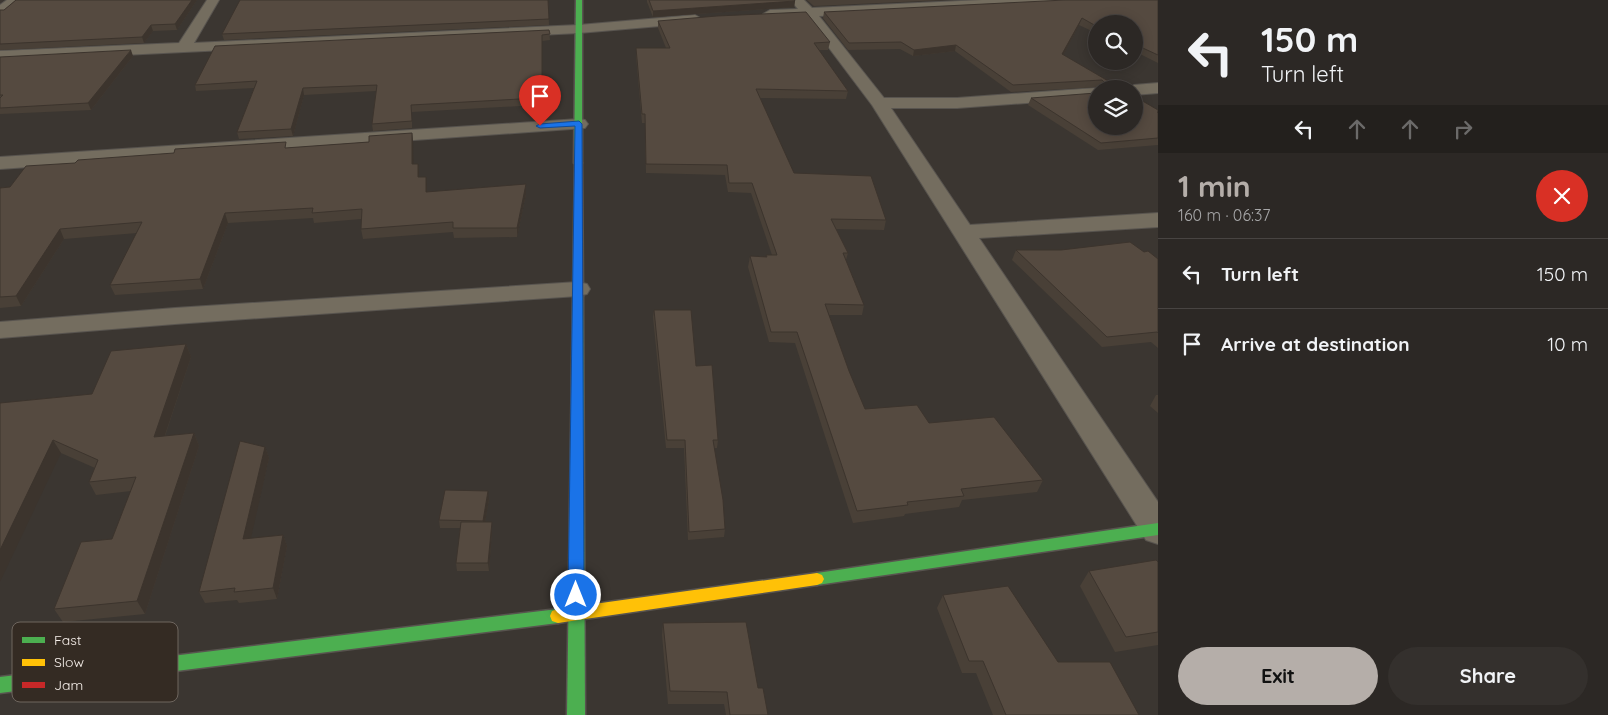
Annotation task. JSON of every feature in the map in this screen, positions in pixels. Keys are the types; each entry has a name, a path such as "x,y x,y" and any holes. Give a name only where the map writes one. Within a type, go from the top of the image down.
{"street":[{"path":"0,11 15,0"},
{"path":"184,47 213,0"},
{"path":"576,715 579,0"},
{"path":"753,15 802,6 1063,0"},
{"path":"178,663 576,614 1158,530 880,103 802,6"},
{"path":"0,56 579,29 706,18"},
{"path":"1143,89 1158,88"},
{"path":"880,103 957,103 1088,94"},
{"path":"0,163 579,124"},
{"path":"964,232 1158,220"},
{"path":"0,330 185,315 578,289"}],"building":[{"path":"16,0 192,0 175,24 151,25 142,37 0,44 0,10 4,10"},
{"path":"240,0 548,0 549,19 222,34"},
{"path":"649,0 794,0 795,1 653,11"},
{"path":"1065,0 1158,0 1158,55 1143,48 1143,15 1088,15 1088,21 1082,18 1062,54 1107,80 1013,85 956,45 914,50 901,42 849,43 824,12"},
{"path":"806,12 830,42 814,43 848,91 756,89 794,173 871,176 886,220 831,219 848,253 843,253 864,305 825,304 865,409 917,405 929,423 994,417 1043,480 961,489 964,496 907,502 908,505 857,511 797,332 771,332 750,256 767,257 766,255 777,255 752,183 729,183 727,165 646,164 645,114 642,114 636,48 670,48 658,21"},
{"path":"549,30 550,34 542,35 542,85 536,86 538,98 411,105 412,121 372,124 377,85 303,88 291,129 237,132 257,81 195,85 215,46"},
{"path":"131,50 88,103 0,108 0,98 3,95 0,95 0,57"},
{"path":"1088,94 1088,135 1031,98"},
{"path":"1143,101 1158,110 1158,138 1101,143 1089,135 1143,135"},
{"path":"412,133 412,164 418,164 418,177 426,177 426,192 526,184 517,228 453,228 453,222 361,229 362,209 312,213 313,208 225,213 200,279 110,285 142,222 60,229 16,296 0,297 0,188 10,187 26,166 174,153 175,149 286,142 285,148 369,142 369,136"},
{"path":"1130,242 1144,252 1148,251 1158,259 1158,333 1107,337 1016,250 1061,250"},
{"path":"654,310 691,310 696,366 712,365 718,440 713,440 723,500 725,529 689,532 685,440 667,440"},
{"path":"186,344 154,437 194,433 137,601 54,609 81,542 112,539 136,477 89,482 98,460 53,440 0,550 0,403 92,394 111,351"},
{"path":"240,441 265,447 243,539 283,535 273,588 234,592 235,588 199,592"},
{"path":"445,490 488,491 483,521 439,520"},
{"path":"461,522 492,522 488,563 456,563"},
{"path":"1156,560 1158,562 1158,632 1126,637 1089,571"},
{"path":"1008,586 1058,662 1110,662 1139,715 1006,715 983,661 969,661 943,595"},
{"path":"746,622 758,688 763,688 768,715 730,715 727,692 670,691 663,623"}],"traffic: fast":[{"path":"578,163 579,0"},
{"path":"576,715 578,296"},
{"path":"817,579 1158,529"},
{"path":"178,663 558,616"},
{"path":"0,685 12,684"}],"traffic: slow":[{"path":"558,616 817,579"}],"traffic: jam":[{"path":"578,163 578,296"}],"route":[{"path":"540,126 579,124 576,595"}]}
